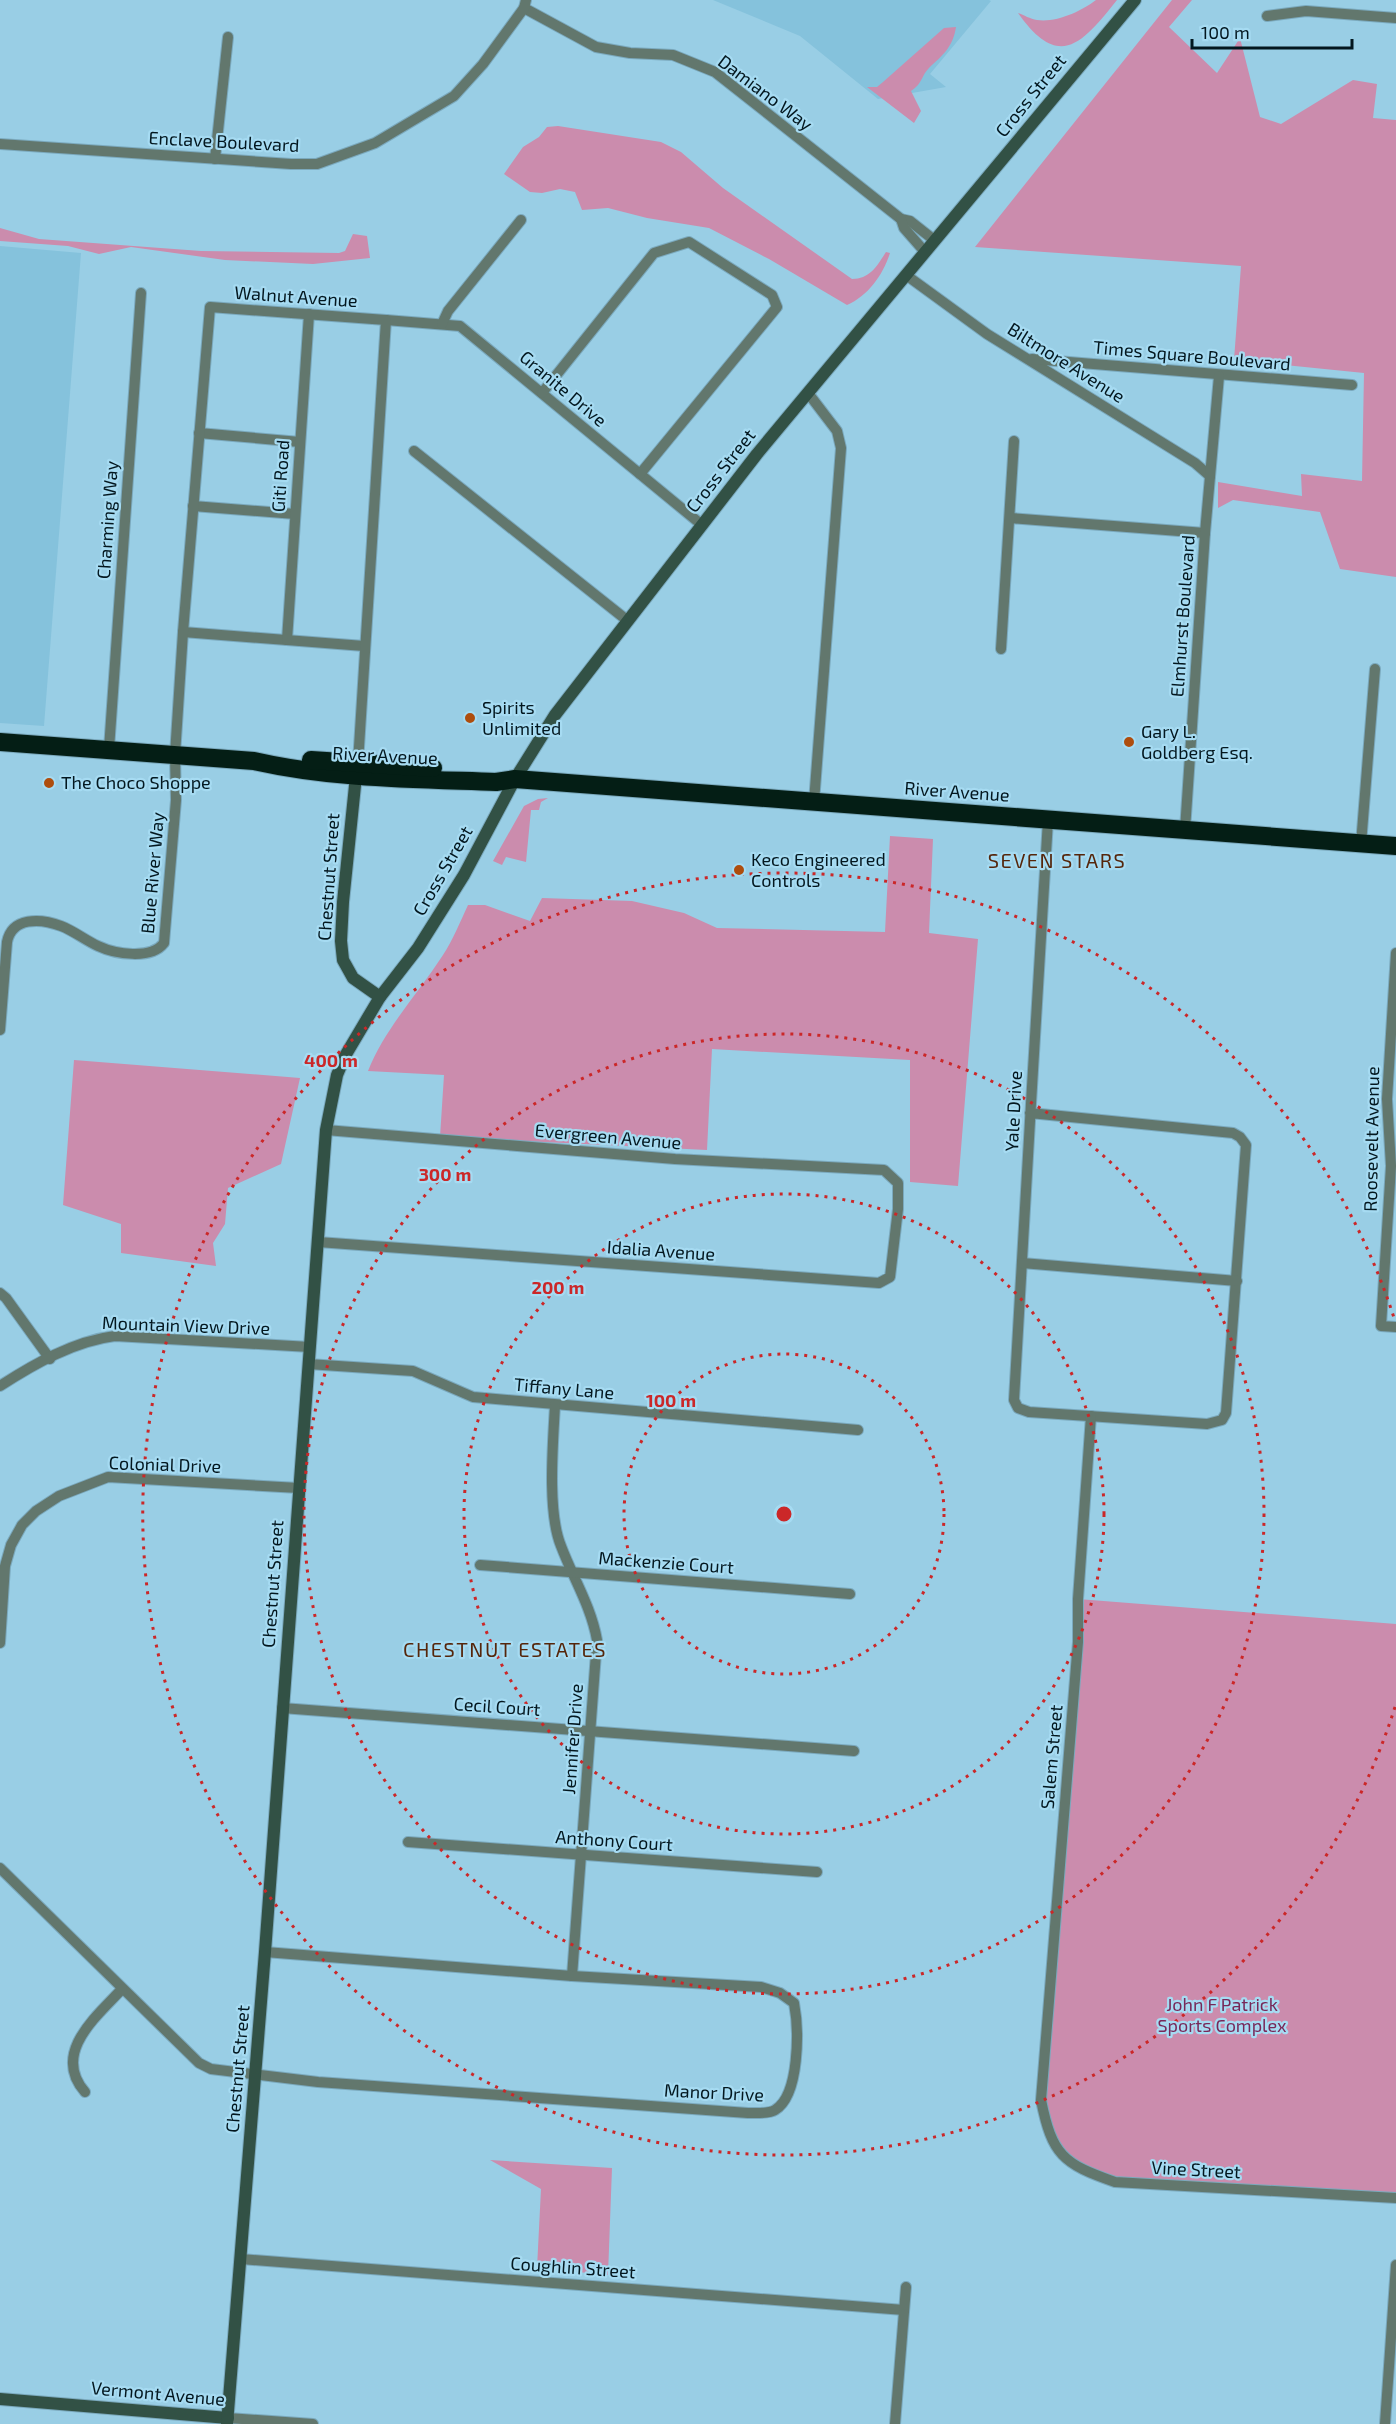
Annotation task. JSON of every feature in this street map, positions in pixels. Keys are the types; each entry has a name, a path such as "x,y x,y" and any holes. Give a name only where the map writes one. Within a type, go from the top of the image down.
{"highway":[{"name":"River Avenue","path":"0,742 254,761 294,760 357,770 498,774 515,779 1396,846"}],"street":[{"name":"Cross Street","path":"380,997 418,948 464,875 515,779 555,715 808,393 1135,0"},
{"name":"Damiano Way","path":"525,4 596,47 630,53 673,55 715,72 901,219 910,221 934,240"},
{"name":"Enclave Boulevard","path":"0,144 317,164 375,143 454,96 483,64 525,4"},
{"path":"1267,16 1306,11 1396,18"},
{"path":"215,159 228,37"},
{"name":"Damiano Way","path":"901,219 904,228 925,252"},
{"path":"442,324 448,311 521,220"},
{"path":"542,393 654,253 689,242 772,295 777,307 640,474"},
{"name":"Biltmore Avenue","path":"906,275 987,334 1195,463 1210,476"},
{"name":"Charming Way","path":"109,749 141,293"},
{"name":"Walnut Avenue","path":"175,754 210,307 386,320"},
{"name":"Giti Road","path":"287,640 309,314"},
{"path":"357,770 386,320"},
{"name":"Granite Drive","path":"386,320 460,326 702,525"},
{"name":"Times Square Boulevard","path":"1030,359 1352,385"},
{"name":"Elmhurst Boulevard","path":"1185,830 1205,533 1219,376"},
{"path":"808,393 837,431 841,448 814,802"},
{"path":"199,434 300,442"},
{"path":"1001,649 1014,441"},
{"path":"414,451 628,621"},
{"path":"193,506 295,514"},
{"path":"1010,518 1205,533"},
{"path":"183,632 364,646"},
{"path":"1361,844 1375,669"},
{"name":"Blue River Way","path":"0,1030 7,942 9,933 18,924 25,921 54,923 98,946 114,951 152,952 164,943 176,800 175,754"},
{"name":"Chestnut Street","path":"227,2421 265,1952 326,1130 337,1075 345,1056 380,997 353,978 343,960 341,941 357,770"},
{"name":"Yale Drive","path":"1048,820 1014,1400 1018,1408 1029,1412 1091,1416"},
{"name":"Roosevelt Avenue","path":"1396,952 1393,1050 1387,1099 1393,1182 1381,1326 1396,1328"},
{"path":"1030,1113 1233,1133 1240,1137 1246,1145 1226,1413 1222,1420 1207,1424 1091,1416"},
{"name":"Evergreen Avenue","path":"326,1130 675,1159 884,1170 887,1173"},
{"name":"Idalia Avenue","path":"318,1242 879,1283 890,1277 898,1209 898,1183 887,1173"},
{"path":"1022,1263 1237,1281"},
{"path":"0,1293 50,1359"},
{"name":"Mountain View Drive","path":"0,1386 80,1343 115,1336 310,1347"},
{"name":"Tiffany Lane","path":"308,1364 413,1371 473,1397 858,1430"},
{"name":"Jennifer Drive","path":"555,1405 554,1508 560,1545 593,1618 597,1640 572,1976"},
{"name":"Salem Street","path":"1041,2100 1078,1642 1078,1599 1091,1416"},
{"name":"Colonial Drive","path":"0,1643 5,1566 11,1545 22,1525 36,1511 59,1496 108,1476 299,1488"},
{"name":"Mackenzie Court","path":"480,1565 850,1594"},
{"name":"Cecil Court","path":"282,1708 854,1751"},
{"name":"Anthony Court","path":"408,1842 817,1872"},
{"path":"0,1868 122,1989 82,2032 76,2043 74,2063 76,2082 85,2092"},
{"name":"Manor Drive","path":"122,1989 199,2063 211,2069 255,2076 748,2113 774,2112 786,2101 794,2074 798,2023 794,2003 780,1993 760,1987 572,1976 265,1952"},
{"name":"Vine Street","path":"1041,2100 1047,2132 1061,2155 1089,2173 1115,2182 1396,2198"},
{"name":"Coughlin Street","path":"240,2259 904,2310"},
{"path":"1385,2424 1396,2265"},
{"path":"895,2424 906,2287"},
{"name":"Vermont Avenue","path":"0,2399 227,2421 313,2424"}],"shaded area":[{"path":"713,0 991,1 930,74 946,87 878,99 800,36"},
{"path":"0,246 81,253 44,726 0,723"}],"green space":[{"path":"1096,0 1117,0 1093,29 1070,45 1058,46 1046,42 1018,13 1037,20 1052,20 1076,12"},
{"path":"1172,0 1192,0 1169,27 1217,73 1240,38 1260,117 1281,124 1353,80 1377,84 1373,118 1396,120 1396,577 1340,569 1320,512 1233,500 1218,508 1218,482 1302,496 1301,474 1362,481 1364,373 1234,360 1241,266 975,247"},
{"path":"956,27 947,50 926,71 918,85 911,91 921,111 914,123 867,87 877,87 944,28"},
{"path":"558,126 661,142 681,152 723,188 852,279 868,274 886,252 890,253 887,261 879,277 868,290 847,305 769,259 709,228 647,218 608,208 582,210 575,192 560,189 542,193 530,192 504,174 523,147 539,137 547,127"},
{"path":"0,228 39,239 201,251 339,253 345,251 353,234 367,236 370,258 313,264 225,260 131,247 99,254 68,246 0,241"},
{"path":"548,798 541,802 539,810 531,810 526,862 506,857 502,865 493,861 524,806 538,799"},
{"path":"890,836 933,839 929,933 978,939 958,1186 910,1182 910,1060 712,1049 707,1150 440,1137 444,1075 368,1071 383,1040 447,949 468,905 485,905 530,921 542,898 632,901 684,913 717,928 885,932"},
{"path":"74,1060 300,1078 281,1164 228,1188 225,1224 213,1243 216,1266 121,1253 121,1224 63,1205"},
{"name":"John F Patrick Sports Complex","path":"1078,1599 1396,1624 1396,2202 1115,2182 1061,2155 1041,2100"},
{"path":"490,2160 612,2168 608,2275 537,2268 541,2189"}],"place":[{"name":"Spirits Unlimited","path":"470,718"},
{"name":"Gary L. Goldberg Esq.","path":"1129,742"},
{"name":"The Choco Shoppe","path":"49,783"},
{"name":"Keco Engineered Controls","path":"739,870"}],"district":[{"name":"SEVEN STARS","path":"1057,861"},
{"name":"CHESTNUT ESTATES","path":"505,1650"}]}
